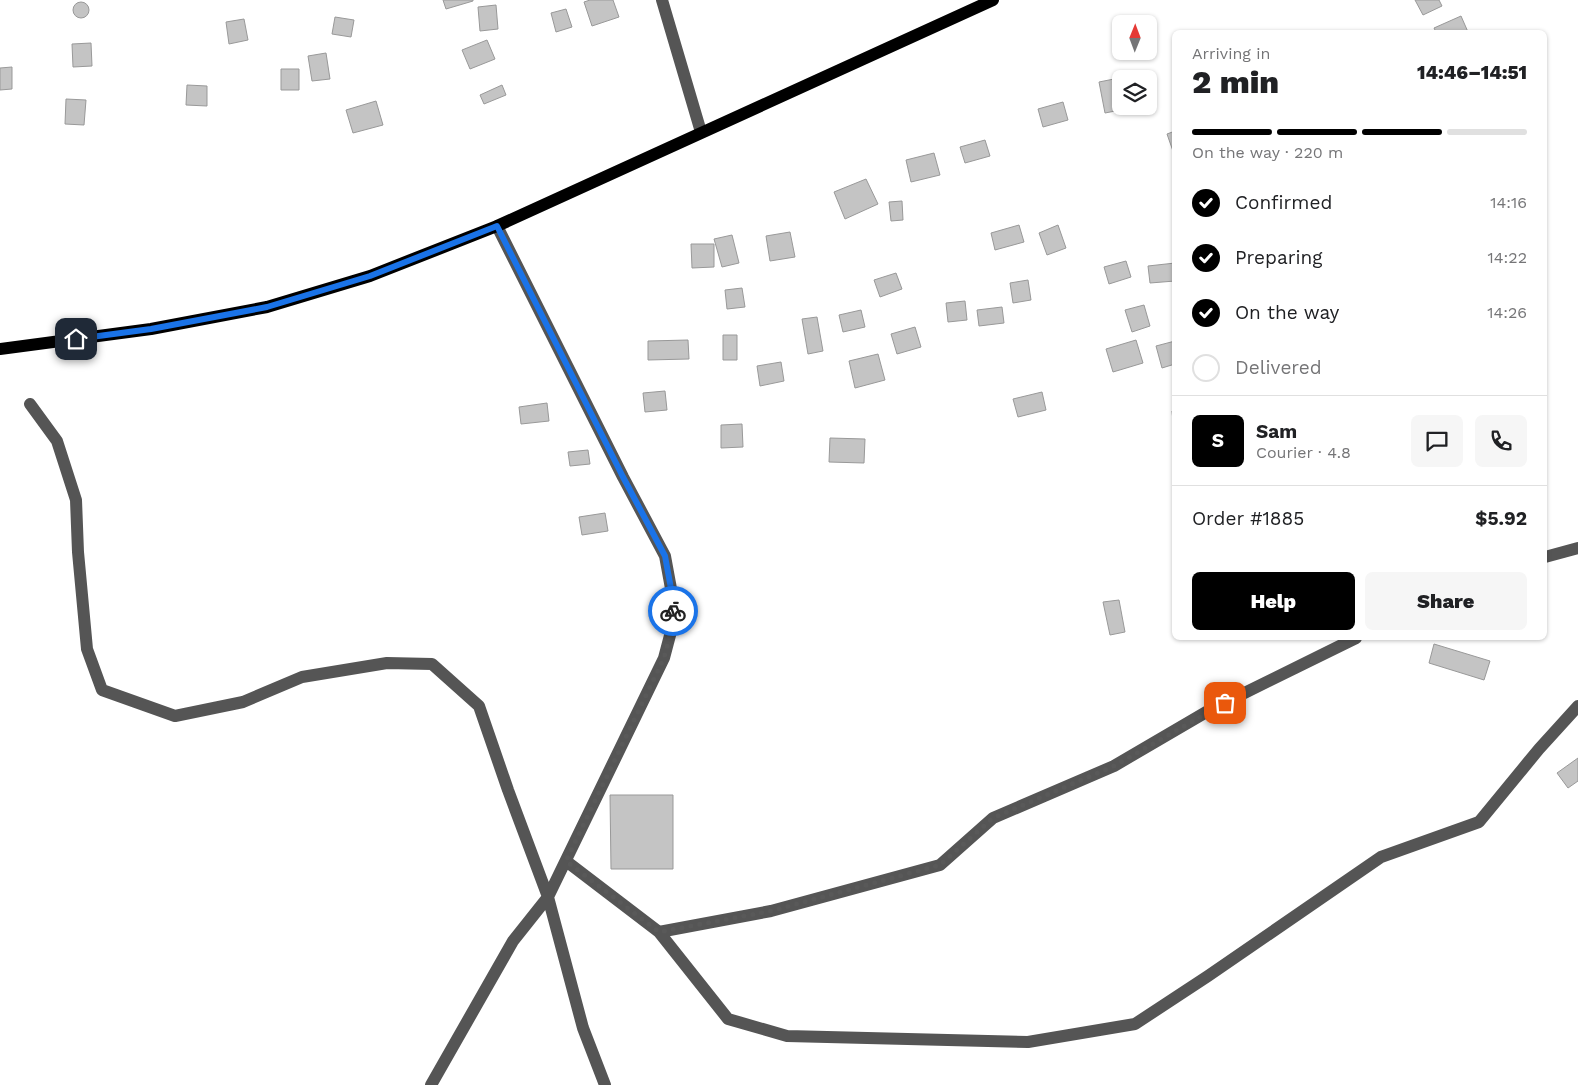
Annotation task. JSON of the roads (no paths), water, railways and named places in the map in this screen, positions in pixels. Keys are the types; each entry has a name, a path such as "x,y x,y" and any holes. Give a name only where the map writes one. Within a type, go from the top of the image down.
{"main road":[{"path":"0,349 151,329 267,307 370,276 497,226 993,0"}],"street":[{"path":"662,0 701,132"},
{"path":"431,1085 512,942 548,897 664,658 673,624 672,594 665,556 623,477 497,226"},
{"path":"30,404 57,441 76,500 78,552 87,649 102,690 175,716 243,702 302,678 387,663 432,664 479,706 548,897 583,1028 605,1085"},
{"path":"1547,556 1578,548"},
{"path":"659,932 771,911 940,865 993,818 1114,766 1208,711 1352,640"},
{"path":"566,861 659,932 728,1019 787,1036 1028,1042 1135,1024 1381,857 1479,822 1539,749 1578,706"}]}
